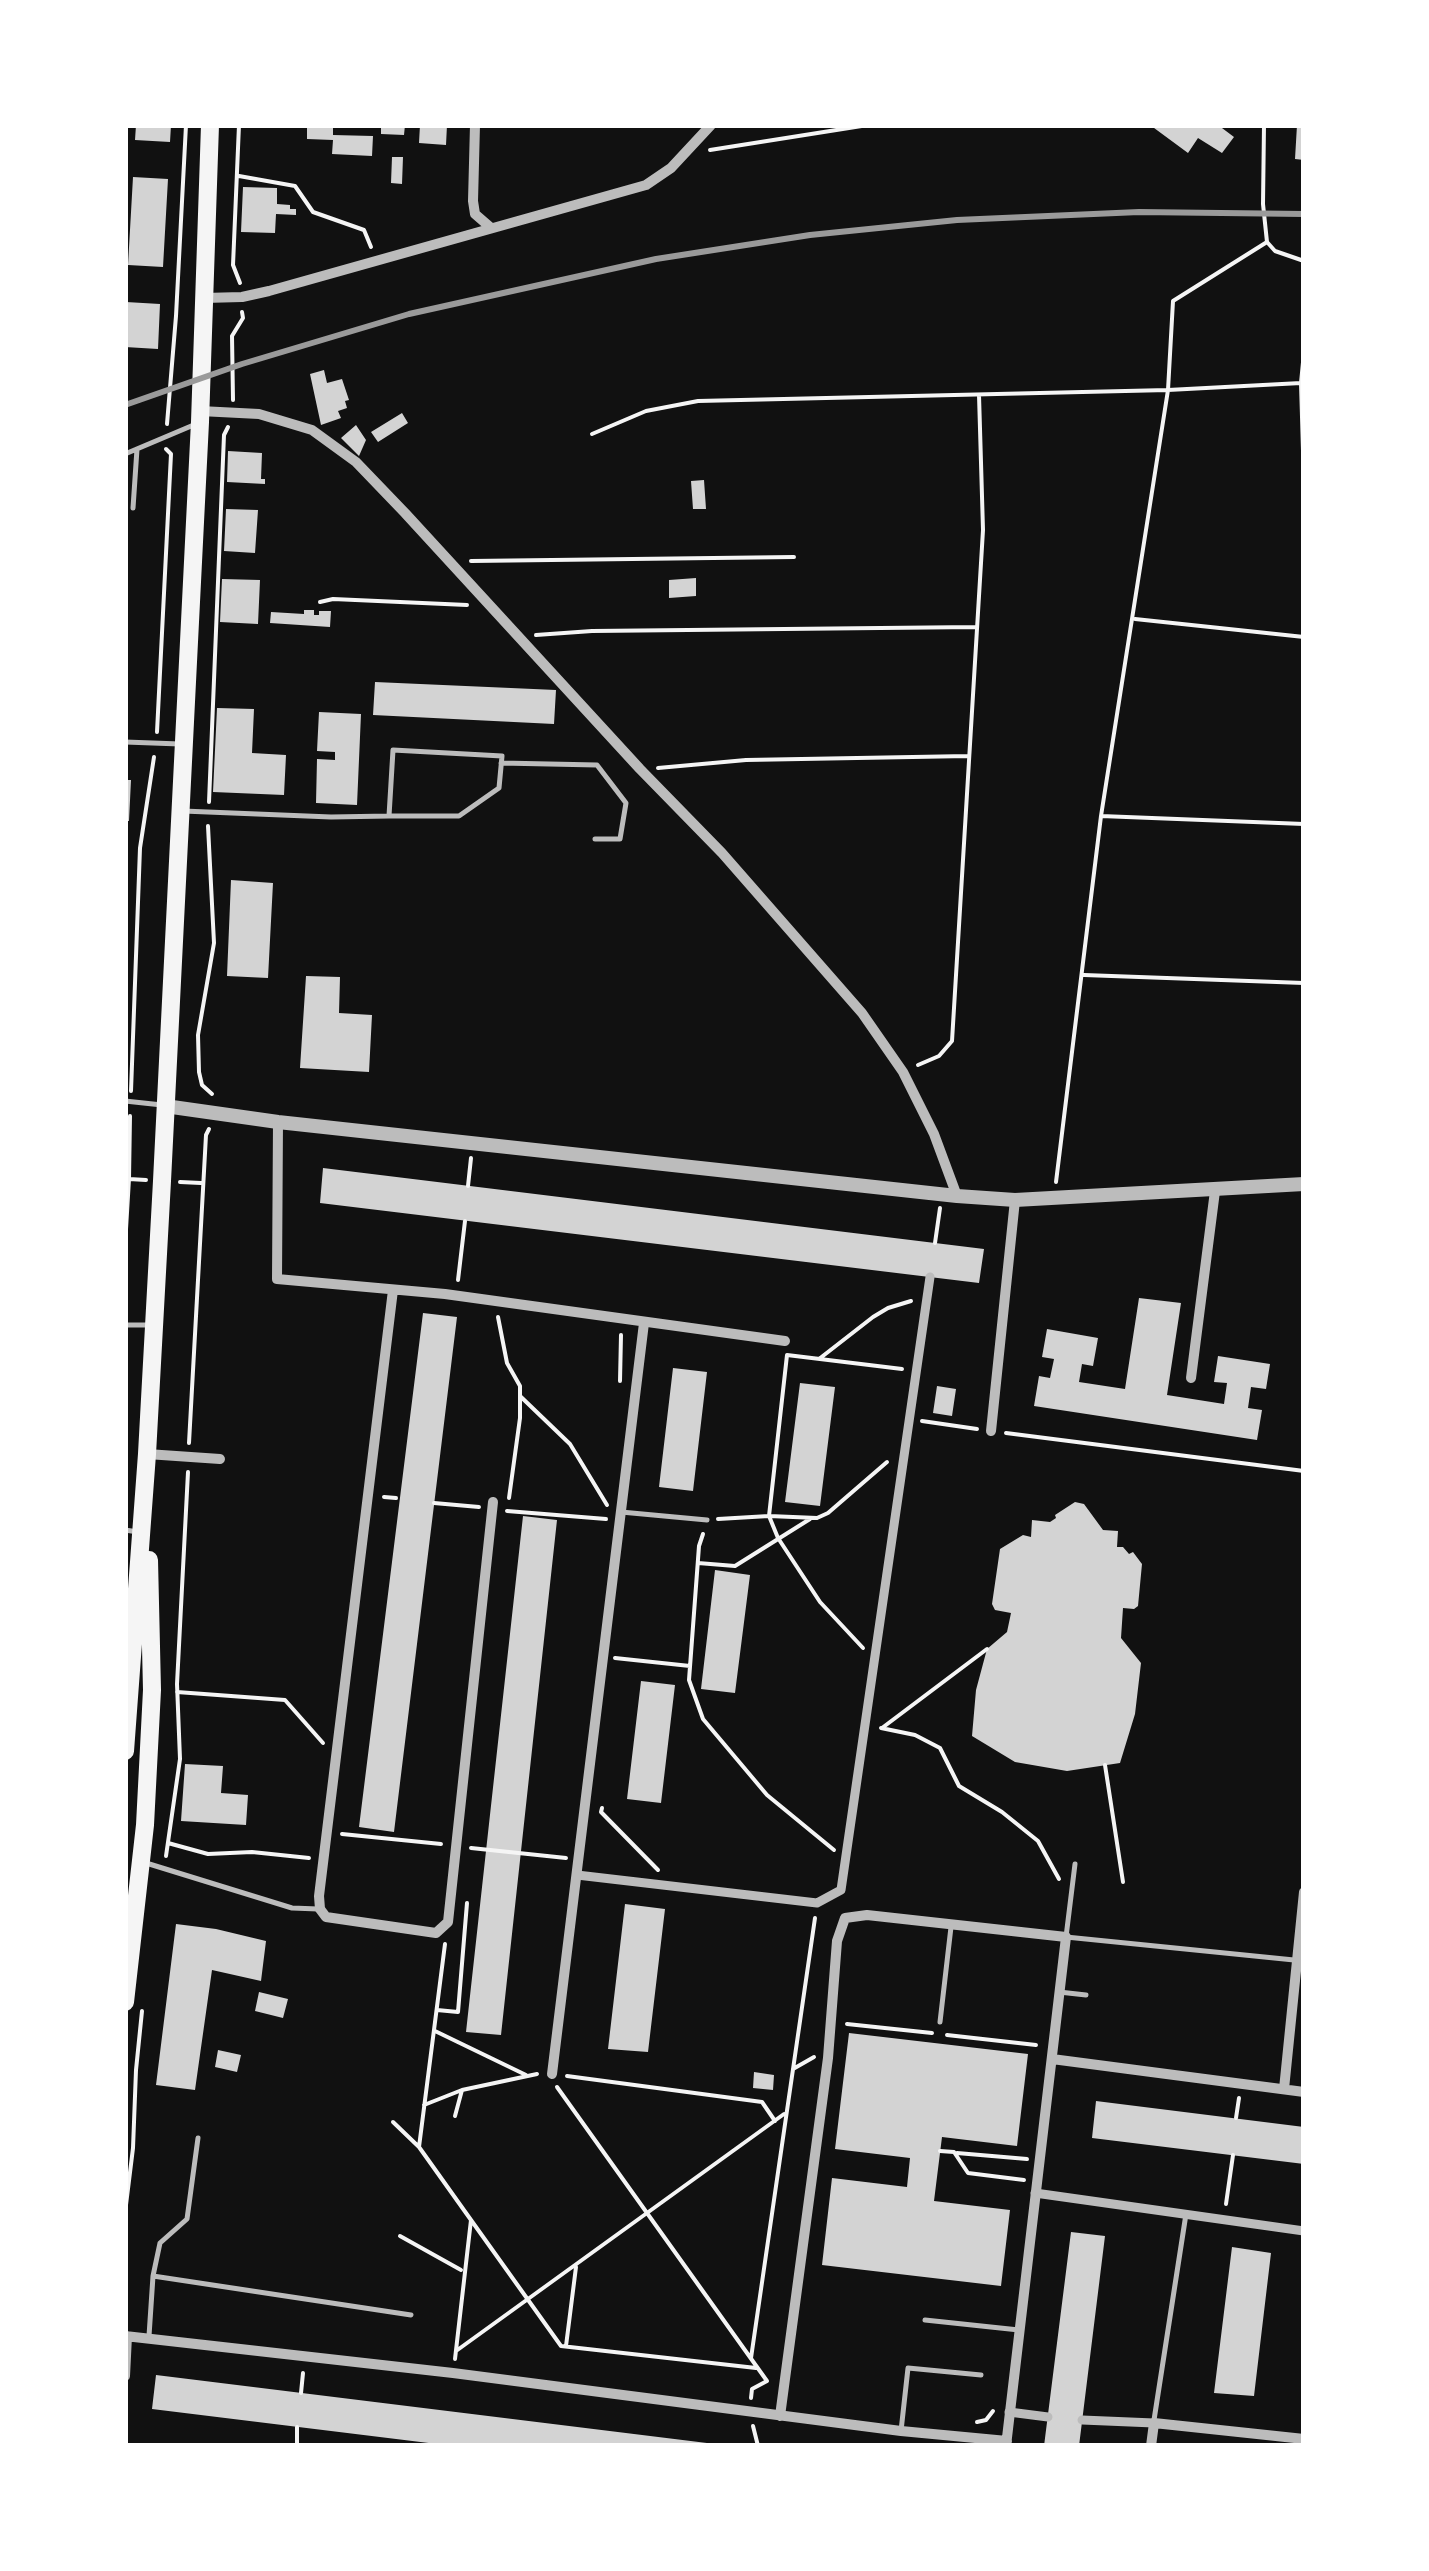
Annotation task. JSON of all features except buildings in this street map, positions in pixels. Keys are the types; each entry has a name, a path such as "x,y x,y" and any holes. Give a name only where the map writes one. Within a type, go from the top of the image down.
{"main road":[{"path":"134,2006 152,1690 147,1454 200,416 210,125"},
{"path":"125,1750 133,1531 147,1454"}],"street":[{"path":"476,125 473,200 476,214 490,227"},
{"path":"204,298 242,297 646,184 671,168 711,125"},
{"path":"200,416 259,414 312,430 356,462 640,770 722,853 862,1013 903,1072 934,1134 949,1196"},
{"path":"166,1106 278,1122 949,1196 1014,1200 1304,1184"},
{"path":"278,1122 277,1278 456,1296 785,1341"},
{"path":"1192,1378 1215,1191"},
{"path":"990,1431 1014,1200"},
{"path":"578,1875 817,1903 841,1890 930,1277"},
{"path":"393,1290 324,1857 320,1910 326,1916 436,1933 448,1922 492,1505"},
{"path":"552,2074 644,1322"},
{"path":"147,1454 220,1458"},
{"path":"1284,2090 1304,1892"},
{"path":"125,2376 126,2336 453,2374 780,2416 1006,2443 1066,1937 867,1914 845,1918 837,1941 828,2058 780,2416"},
{"path":"1052,2059 1304,2092"},
{"path":"1034,2193 1304,2231"},
{"path":"1010,2412 1048,2417"},
{"path":"1082,2420 1154,2423 1304,2439"},
{"path":"1151,2446 1154,2423"}],"lane":[{"path":"125,454 200,416"},
{"path":"133,508 137,448"},
{"path":"125,742 184,744"},
{"path":"180,811 389,816 459,816 499,788 502,756 393,750 389,816"},
{"path":"502,763 596,765 626,803 620,839 595,839"},
{"path":"128,1101 166,1106"},
{"path":"125,1325 154,1326"},
{"path":"619,1518 707,1520"},
{"path":"143,1862 292,1908 320,1910"},
{"path":"1075,1864 1066,1937 1300,1961"},
{"path":"940,2022 951,1924"},
{"path":"1060,1992 1086,1995"},
{"path":"149,2339 153,2276 160,2243 187,2219 198,2138"},
{"path":"1154,2423 1186,2214"},
{"path":"153,2276 411,2315"},
{"path":"925,2320 1019,2330"},
{"path":"901,2431 908,2368 981,2375"}],"path":[{"path":"125,1246 140,848 156,744 170,454 166,449 186,125"},
{"path":"165,1868 180,1759 177,1692 188,1456 206,1135 212,1093 202,1085 198,1034 214,942 207,850 224,435 233,421 232,336 243,318 240,275 233,265 240,125"},
{"path":"686,152 729,149 868,125"},
{"path":"1264,125 1263,204 1267,242 1275,251 1304,261"},
{"path":"237,176 294,186 313,212 364,230 377,260"},
{"path":"1054,1197 1101,816 1168,390 1172,301 1267,242"},
{"path":"1304,352 1304,485"},
{"path":"592,434 646,411 698,401 1168,390 1301,382"},
{"path":"903,1072 939,1056 952,1041 983,530 979,394"},
{"path":"451,562 794,557"},
{"path":"320,602 333,599 492,606"},
{"path":"1133,619 1304,637"},
{"path":"518,636 592,631 976,628"},
{"path":"640,770 746,760 968,756"},
{"path":"1101,816 1304,824"},
{"path":"1082,975 1304,983"},
{"path":"468,1186 473,1144"},
{"path":"129,1179 203,1184"},
{"path":"935,1243 949,1196"},
{"path":"456,1296 464,1220"},
{"path":"819,1359 888,1308 927,1297"},
{"path":"495,1301 507,1363 520,1386 520,1418 507,1510 619,1518"},
{"path":"619,1392 621,1320"},
{"path":"874,1660 820,1602 778,1538 769,1516 788,1355 916,1371"},
{"path":"520,1396 570,1444 619,1518"},
{"path":"909,1420 1304,1471"},
{"path":"698,1563 734,1566 811,1518 828,1513 905,1446"},
{"path":"434,1504 492,1505"},
{"path":"811,1518 707,1520 698,1563 689,1680 703,1720 767,1795 846,1860"},
{"path":"882,1728 987,1649"},
{"path":"604,1657 690,1666"},
{"path":"177,1692 284,1700 336,1758"},
{"path":"865,1725 915,1734 940,1748 959,1786 1038,1840 1070,1901"},
{"path":"1105,1765 1123,1882"},
{"path":"604,1793 602,1812 673,1886"},
{"path":"327,1832 580,1859"},
{"path":"168,1843 208,1854 230,1851 294,1859 324,1857"},
{"path":"437,2010 458,2012 468,1902"},
{"path":"751,2358 817,1903"},
{"path":"419,2147 448,1922"},
{"path":"125,2214 134,2148 134,2006"},
{"path":"846,2024 861,2026 862,2019"},
{"path":"424,2105 462,2090 526,2074 434,2031"},
{"path":"945,2044 946,2035"},
{"path":"793,2069 811,2057 828,2058"},
{"path":"767,2381 552,2080 552,2074 762,2102 775,2121"},
{"path":"1236,2118 1240,2084"},
{"path":"456,2116 462,2090"},
{"path":"456,2351 784,2114"},
{"path":"394,2122 419,2147 561,2346 758,2369"},
{"path":"940,2151 954,2152 1027,2159 1024,2180 968,2173 954,2152"},
{"path":"1224,2219 1232,2156"},
{"path":"453,2374 471,2220"},
{"path":"400,2236 464,2272"},
{"path":"566,2346 576,2266"},
{"path":"301,2393 304,2356"},
{"path":"297,2427 297,2446"}],"railway":[{"path":"125,405 242,364 409,314 656,259 810,235 957,220 1139,212 1304,214"}]}
